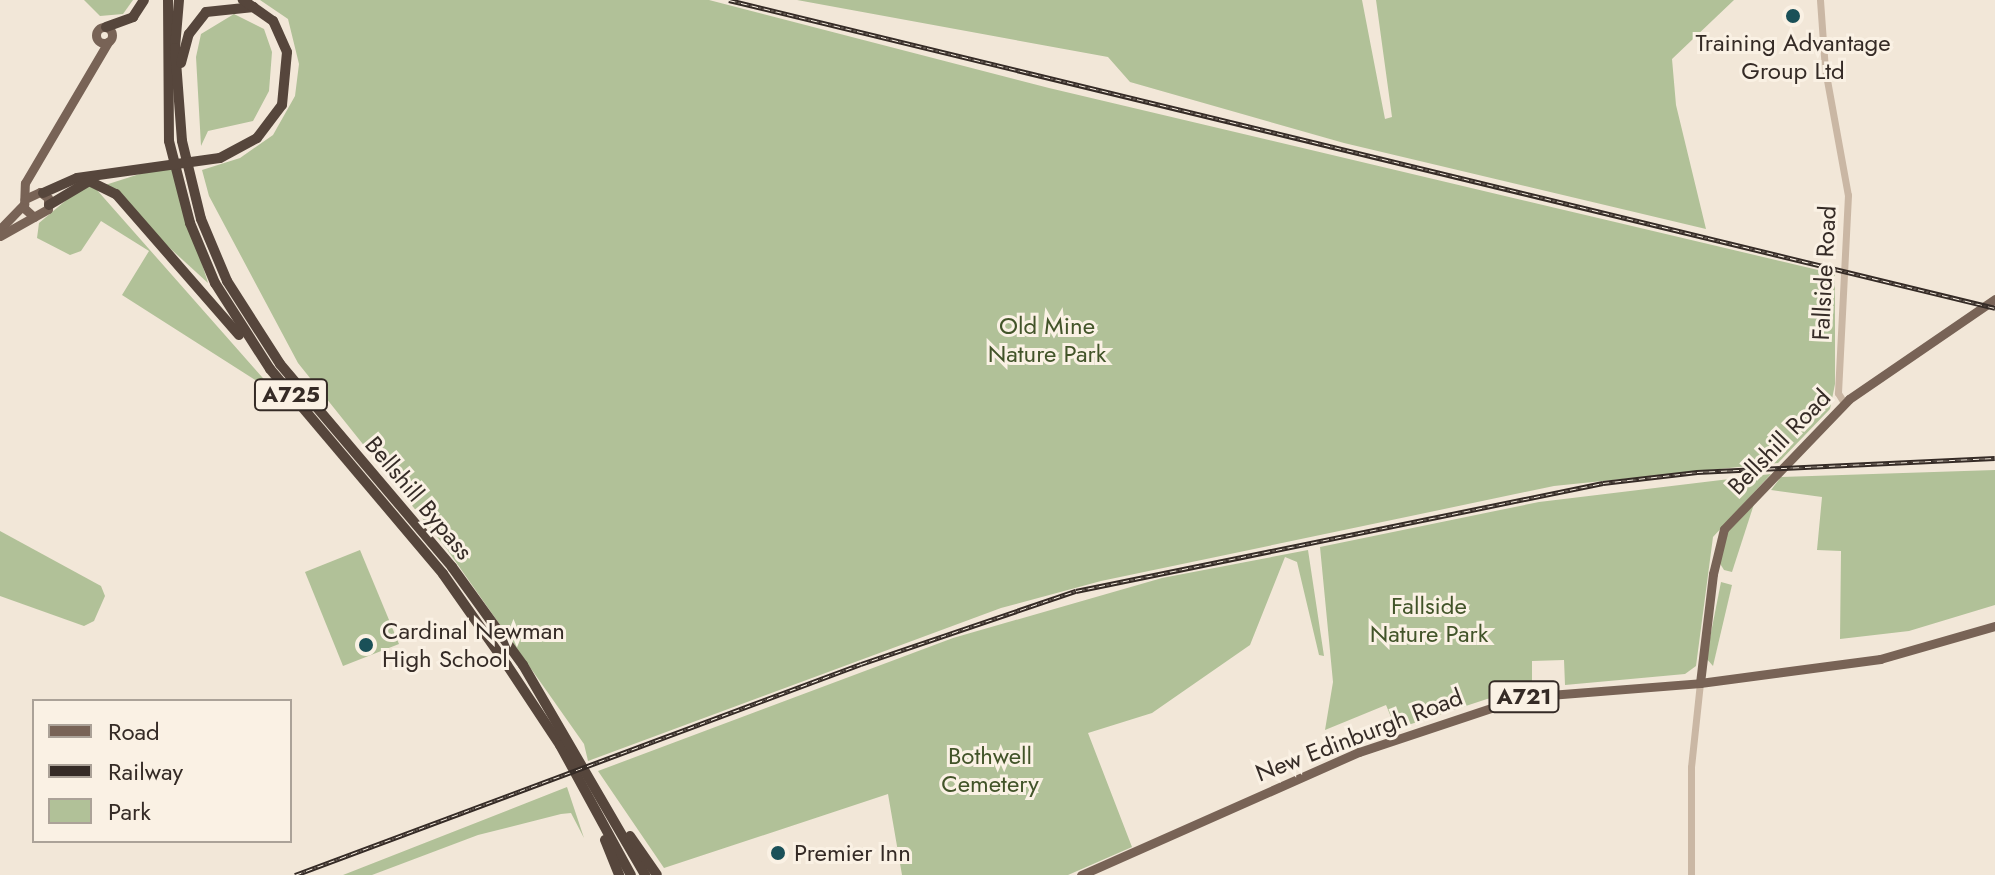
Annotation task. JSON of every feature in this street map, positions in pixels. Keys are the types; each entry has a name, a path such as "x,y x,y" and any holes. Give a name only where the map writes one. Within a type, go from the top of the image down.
{"highway":[{"path":"106,27 133,17 144,0"},
{"name":"Bellshill Bypass","path":"168,0 169,141 180,191 215,283 270,369 443,574 601,793 645,875"},
{"name":"A725","path":"178,111 179,0"},
{"path":"40,192 77,178 220,158 246,146 270,125 287,86 287,52 273,21 243,0"},
{"path":"178,111 182,50 196,21 215,8 256,7"},
{"name":"Bellshill Bypass","path":"178,111 192,189 227,281 264,341 452,567 564,742 588,796 631,875"},
{"path":"49,205 104,175"},
{"path":"89,181 116,194 270,369"},
{"path":"601,793 657,875"},
{"path":"588,796 619,875"}],"main road":[{"path":"34,217 24,202 32,172 99,58 108,42 112,33 106,27 98,29 99,58"},
{"path":"96,39 108,42"},
{"path":"0,236 49,205 32,172"},
{"path":"0,229 24,202 40,192"},
{"name":"Bellshill Road","path":"1700,683 1713,574 1724,529 1845,404 1995,299"},
{"name":"New Edinburgh Road","path":"1081,875 1428,725 1524,697 1700,683 1880,659 1995,626"}],"street":[{"name":"Fallside Road","path":"1820,0 1825,69 1848,195 1848,255 1842,291 1838,393 1845,404"},
{"path":"1691,875 1691,767 1700,683"}],"green space":[{"path":"84,0 133,0 123,14 100,16"},
{"name":"Old Mine Nature Park","path":"260,0 709,0 1049,88 1835,274 1835,384 1830,409 1778,463 1554,486 1101,581 1001,608 588,761 584,744 446,548 298,363 209,196 202,170 240,158 273,135 295,96 299,64 288,19"},
{"path":"797,0 1362,0 1385,119 1392,117 1376,0 1734,0 1672,59 1676,105 1706,229 1344,143 1130,82 1108,57"},
{"path":"234,14 264,29 272,52 269,91 253,121 208,131 201,146 196,57 201,34"},
{"path":"171,164 208,283 102,186"},
{"path":"89,181 277,394 122,295 149,251 101,221 81,251 70,255 37,238 39,223"},
{"path":"1995,470 1995,605 1909,631 1840,639 1841,551 1817,550 1822,497 1771,490 1781,477"},
{"name":"Fallside Nature Park","path":"1771,474 1713,537 1696,666 1685,674 1565,685 1564,660 1532,661 1532,690 1487,699 1396,729 1386,705 1325,730 1333,682 1320,547 1539,502"},
{"path":"1754,504 1732,572 1724,570 1719,562 1728,531"},
{"path":"0,531 101,586 105,596 94,621 84,626 0,596"},
{"path":"360,550 399,644 343,666 305,572"},
{"name":"Bothwell Cemetery","path":"1308,550 1324,656 1319,655 1297,562 1285,557 1250,645 1152,713 1088,733 1132,847 1068,875 902,875 888,794 664,868 598,771 953,638 1162,578"},
{"path":"1721,582 1732,585 1713,666 1706,658"},
{"path":"567,787 584,838 571,813 561,814 478,835 372,875 343,875"}],"railway":[{"path":"729,0 1995,308"},
{"path":"295,875 861,664 1076,591 1603,483 1697,472 1995,458"}],"place":[{"name":"Training Advantage Group Ltd","path":"1793,16"},
{"name":"Cardinal Newman High School","path":"366,645"},
{"name":"Premier Inn","path":"778,853"}]}
